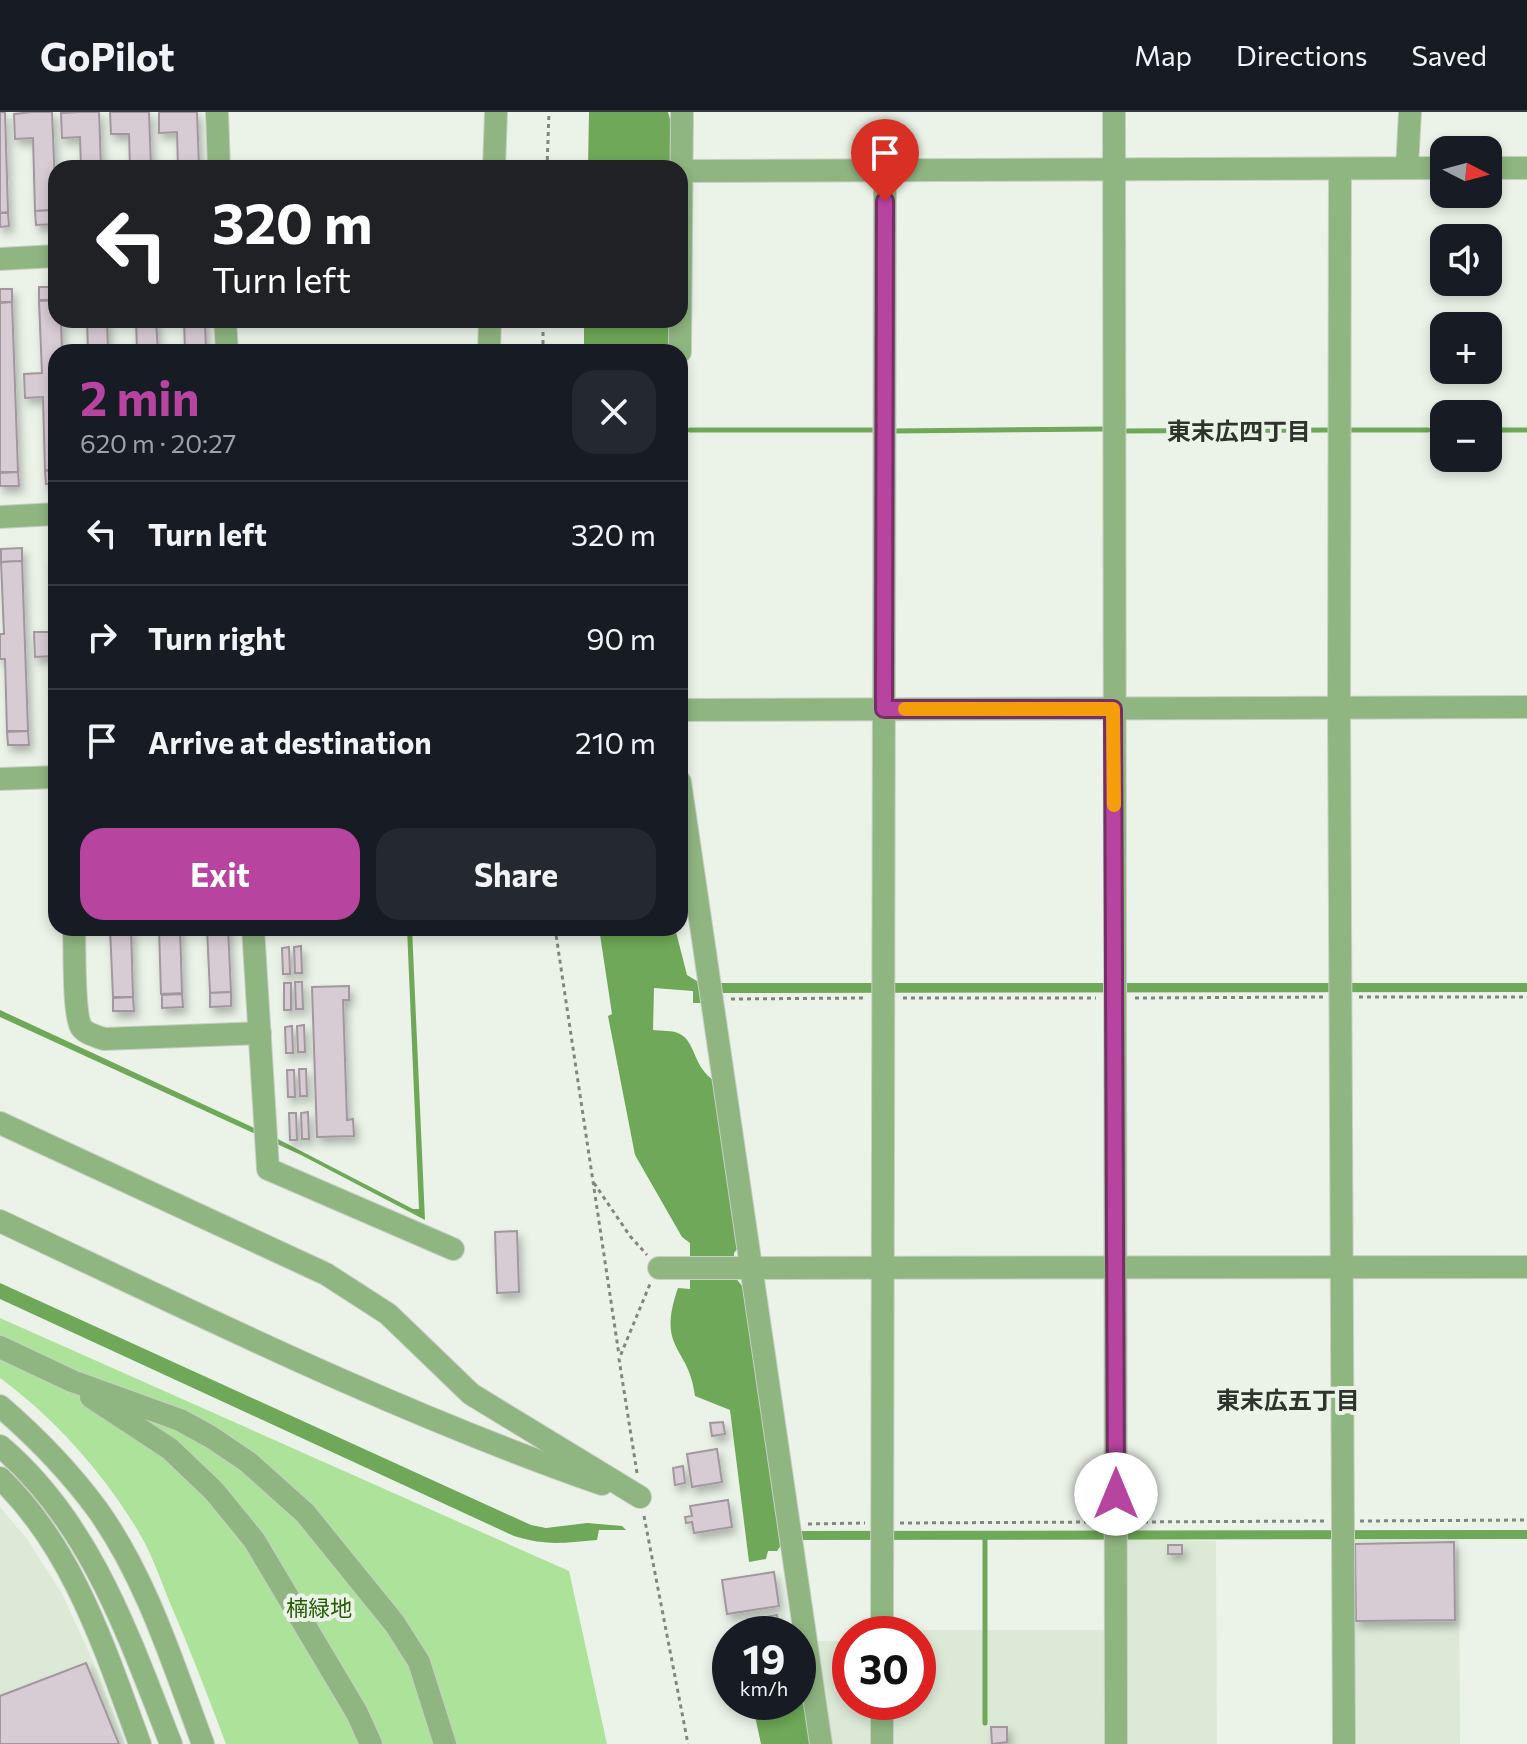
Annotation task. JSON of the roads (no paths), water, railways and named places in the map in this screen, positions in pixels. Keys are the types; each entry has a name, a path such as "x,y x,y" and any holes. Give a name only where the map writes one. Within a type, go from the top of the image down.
{"street":[{"path":"217,112 219,160"},
{"path":"494,160 496,112"},
{"path":"681,160 682,112"},
{"path":"1114,112 1116,1744"},
{"path":"1407,168 1410,112"},
{"path":"688,171 1430,168"},
{"path":"1502,168 1527,168"},
{"path":"882,1616 885,169"},
{"path":"1340,169 1344,1744"},
{"path":"0,259 48,256"},
{"path":"0,517 48,514"},
{"path":"688,710 1527,707"},
{"path":"0,779 48,777"},
{"path":"688,837 746,1267 821,1744"},
{"path":"74,936 78,1011 81,1027 91,1035 104,1039 260,1033"},
{"path":"254,936 268,1169 453,1249"},
{"path":"0,1123 326,1274 388,1314 471,1394 640,1497 544,1464 370,1394 0,1221"},
{"path":"666,1268 1527,1267"},
{"path":"0,1347 72,1381 180,1420 248,1462 305,1513 395,1624 419,1662 445,1744"},
{"path":"72,1381 95,1401 170,1449 214,1491 254,1540 357,1713 371,1744"},
{"path":"0,1406 64,1467 98,1510 127,1558 156,1621 203,1744"},
{"path":"0,1446 41,1487 73,1528 100,1573 128,1633 171,1744"},
{"path":"0,1478 14,1491 51,1539 81,1592 140,1744"},
{"path":"882,1720 882,1744"}],"waterway":[{"path":"894,431 1103,429"},
{"path":"690,430 878,430"},
{"path":"1120,431 1331,430"},
{"path":"1350,430 1428,430"},
{"path":"1502,430 1527,430"},
{"path":"985,1536 985,1723"}],"district":[{"name":"東末広四丁目","path":"1239,432"},
{"name":"東末広五丁目","path":"1288,1401"}],"park label":[{"name":"楠緑地","path":"319,1608"}]}
